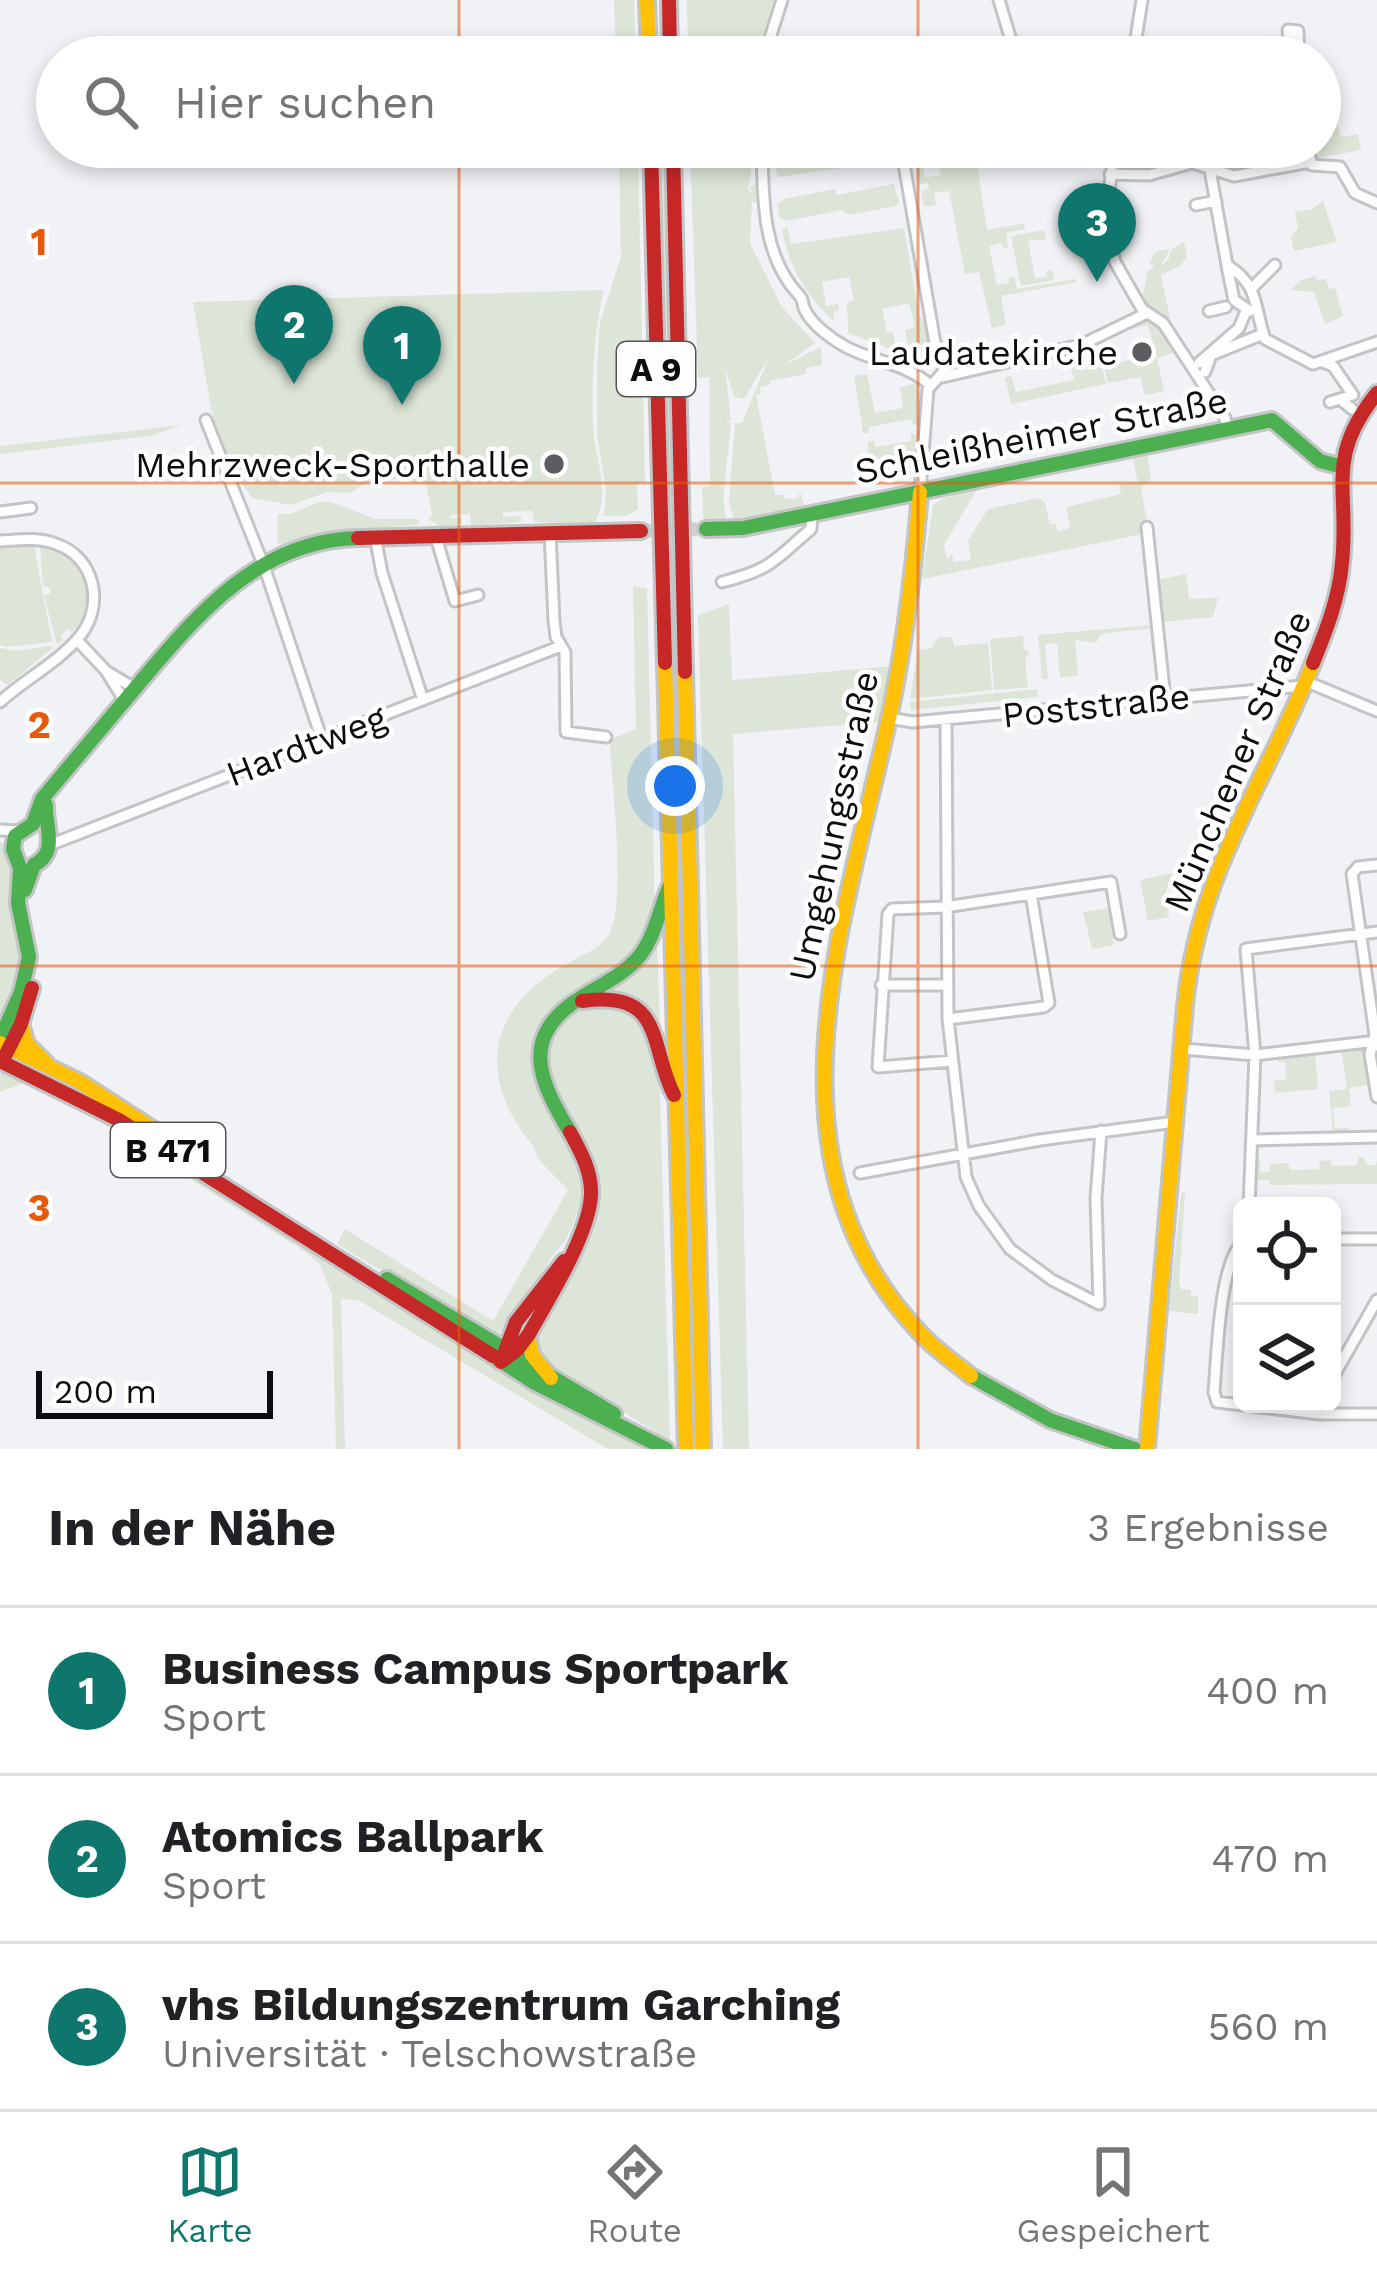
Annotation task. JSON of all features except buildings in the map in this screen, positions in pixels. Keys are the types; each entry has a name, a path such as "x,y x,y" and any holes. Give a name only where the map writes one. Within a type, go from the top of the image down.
{"main road":[{"path":"647,0 648,36"},
{"path":"669,0 670,36"},
{"name":"A 9","path":"652,168 686,1449"},
{"name":"A 9","path":"673,168 703,1449"},
{"name":"Münchener Straße","path":"1147,1449 1175,1122 1199,920 1331,614 1345,537 1339,466 1348,431 1375,400"},
{"name":"Schleißheimer Straße","path":"706,529 743,528 1272,420 1320,461 1339,466"},
{"name":"Umgehungsstraße","path":"920,492 889,718 838,923 829,980 823,1067 828,1150 843,1205 881,1286 922,1337 958,1371 1032,1414 1084,1436 1135,1449"},
{"path":"2,1050 27,975 28,943 18,903 24,829 129,694 218,595 262,563 324,541 641,531"},
{"path":"22,859 47,859 50,838 44,818 49,794"},
{"path":"24,829 50,838"},
{"path":"2,1050 21,1024 36,963 23,903 22,859"},
{"path":"506,1356 528,1335 589,1208 591,1178 578,1143 548,1097 538,1057 547,1028 570,1004 623,973 642,954 672,881"},
{"path":"570,1004 606,998 632,1005 643,1014 661,1048 664,1081 676,1098"},
{"path":"21,1024 27,1043 49,1067"},
{"name":"B 471","path":"2,1050 49,1067 115,1102 326,1247"},
{"name":"B 471","path":"2,1050 506,1356 621,1418 634,1431"},
{"path":"506,1356 539,1289 563,1261"},
{"path":"528,1335 532,1355 550,1378"},
{"name":"B 471","path":"506,1356 573,1405 661,1446"}],"street":[{"path":"771,36 782,0"},
{"path":"999,0 1009,36"},
{"path":"1136,36 1142,0"},
{"path":"764,168 762,203 771,245 785,282 800,296 808,316 848,348 911,370 930,385"},
{"path":"905,168 944,371"},
{"path":"1112,168 1105,220 1115,262 1147,313 1170,332 1227,428"},
{"path":"1110,174 1149,175 1175,168"},
{"path":"1205,168 1234,176 1264,168"},
{"path":"1341,168 1355,193 1377,203"},
{"path":"1210,170 1230,304"},
{"path":"1196,205 1216,202"},
{"path":"1227,265 1253,287"},
{"path":"1202,367 1239,328 1250,311 1253,287 1275,265"},
{"path":"1209,311 1230,304 1250,311 1264,339 1313,364 1377,342"},
{"path":"920,492 930,385 944,371 1081,345 1147,313"},
{"path":"1211,355 1263,334"},
{"path":"1322,362 1333,366 1353,395 1335,401 1352,409"},
{"path":"206,420 262,563 321,737"},
{"path":"0,512 31,508"},
{"name":"Schleißheimer Straße","path":"722,582 769,567 811,529 812,512"},
{"path":"1147,527 1165,698"},
{"path":"550,532 554,621 565,652 566,732 606,737"},
{"path":"435,534 454,601 478,595"},
{"path":"375,536 382,573 423,700"},
{"path":"0,541 54,543 69,549 83,564 95,598 88,624 77,640 0,702"},
{"path":"77,640 129,694"},
{"name":"Hardtweg","path":"50,838 561,646"},
{"path":"1304,683 1377,711"},
{"name":"Poststraße","path":"889,718 913,722 1304,683"},
{"path":"946,719 948,1019 963,1163 972,1192 1010,1249 1052,1280 1099,1304 1096,1198 1101,1131"},
{"path":"0,833 24,829"},
{"path":"0,833 22,859"},
{"path":"1377,865 1358,867 1352,874 1376,1045 1370,1054 1377,1096"},
{"path":"952,1061 878,1067 881,985 892,909 945,907 1111,881 1120,934"},
{"path":"948,1019 1049,1003 1031,894"},
{"path":"1250,1197 1256,1055 1246,949 1377,932"},
{"path":"881,985 947,985"},
{"path":"1183,1049 1256,1055 1368,1042 1376,1045"},
{"path":"860,1173 1175,1122"},
{"path":"1253,1140 1377,1137"},
{"path":"1341,1239 1377,1239"},
{"path":"1233,1257 1214,1392 1216,1402 1233,1403"},
{"path":"1079,1291 1099,1284"},
{"path":"1341,1363 1377,1300"},
{"path":"1341,1411 1377,1414"}],"shaded area":[{"path":"614,0 634,0 635,36 615,36"},
{"path":"687,0 774,0 763,36 688,36"},
{"path":"1358,134 1361,150 1341,154 1341,137"},
{"path":"619,168 638,168 645,482 637,483 638,509 627,516 604,516 597,365 600,322 621,257"},
{"path":"661,168 666,168 674,521 670,521"},
{"path":"691,168 752,168 748,190 752,194 750,187 757,183 761,190 759,203 752,201 750,243 782,307 815,343 783,366 821,347 822,365 806,368 806,374 770,381 756,395 775,495 798,498 800,492 804,504 799,511 735,523 729,501 735,423 742,423 770,355 744,399 734,397 725,368 731,420 726,421 731,423 723,500 727,523 704,525 702,487 710,486 709,377 698,378"},
{"path":"776,168 842,168 778,177"},
{"path":"917,168 923,168 925,178 941,175 940,168 978,168 987,230 1024,223 1025,229 1006,233 1008,248 1003,249 1001,243 989,246 997,285 1014,277 1017,289 1077,282 1001,296 1006,325 992,328 979,272 965,274 949,191 934,193 936,205 924,207 921,191 929,189 928,183 920,184"},
{"path":"894,184 896,206 849,215 842,210 787,221 780,218 777,204 784,199"},
{"path":"1323,201 1337,242 1294,251 1295,212"},
{"path":"787,227 791,244 904,228 930,358 911,360 905,330 915,327 909,303 882,309 898,357 848,333 847,302 854,301 849,277 822,282 826,306 838,304 839,310 833,312 835,322 794,269 782,230"},
{"path":"1044,230 1046,240 1028,240 1035,278 1047,277 1046,271 1052,270 1054,280 1021,286 1011,236"},
{"path":"1184,242 1187,257 1161,275 1170,318 1146,305 1143,294 1148,271 1155,266 1150,264 1154,254 1170,250 1160,266"},
{"path":"1316,276 1326,279 1329,289 1335,288 1343,316 1325,324 1314,292 1290,290"},
{"path":"604,290 593,390 602,501 593,525 534,522 532,511 503,512 503,517 521,516 521,522 471,526 470,514 450,515 450,519 462,518 462,524 440,527 428,519 432,515 426,484 413,483 413,479 372,480 350,493 327,492 291,505 252,498 231,468 227,469 193,302"},
{"path":"1144,320 1157,325 1175,352 1157,358 1148,325 1128,330"},
{"path":"1080,355 1084,370 1102,366 1106,384 1011,404 1005,378 1011,376 1016,392 1074,380 1069,358"},
{"path":"1157,358 1164,391 1145,395 1140,377 1108,383 1104,366"},
{"path":"867,374 875,413 903,408 900,387 917,383 918,425 911,419 869,427 869,433 863,433 854,376"},
{"path":"182,425 150,436 0,454 0,446"},
{"path":"916,433 914,473 896,477 893,464 869,468 868,442 874,440 875,447 911,441 911,434"},
{"path":"1147,454 1151,480 1141,487 1146,516 1143,534 922,579 933,506 941,499 978,488 944,545 947,559 952,554 954,562 971,560 968,540 988,509 1039,498 1045,503 1050,525 1056,524 1058,531 1070,528 1066,507 1121,494 1119,484 1138,483 1133,457"},
{"path":"319,502 375,519 418,519 420,524 337,533 282,548 277,541 278,514 291,514"},
{"path":"670,541 675,541 697,1449 692,1449"},
{"path":"34,546 52,642 6,647 0,645 0,548"},
{"path":"40,546 68,558 87,592 81,619 57,644 44,595 51,588 43,586"},
{"path":"1186,574 1189,599 1218,598 1213,617 1161,622 1156,580"},
{"path":"633,586 647,588 655,914 641,949 595,986 535,1046 582,1167 584,1197 567,1238 507,1328 496,1335 475,1328 337,1244 345,1229 493,1321 568,1190 537,1158 509,1109 499,1079 498,1048 508,1019 525,995 599,945 615,916 618,869 610,740 636,729"},
{"path":"729,604 732,680 894,666 879,722 733,734 749,1449 723,1449 698,615"},
{"path":"1152,625 1101,634 1096,643 1075,640 1078,675 1060,678 1057,643 1045,644 1048,679 1042,679 1038,635"},
{"path":"1023,636 1029,656 1025,658 1028,687 994,690 990,639"},
{"path":"938,637 952,637 954,646 988,643 992,690 910,699 918,650 932,648"},
{"path":"54,647 8,685 0,680 0,648 17,651"},
{"path":"1037,689 1038,697 911,710 910,702"},
{"path":"0,842 7,845 15,872 23,929 14,986 0,1022"},
{"path":"1172,873 1166,891 1169,917 1148,921 1140,880"},
{"path":"1109,908 1114,945 1092,949 1083,912"},
{"path":"657,942 660,1026 597,992"},
{"path":"597,1002 641,1017 659,1059 670,1441 542,1362 532,1342 597,1204 557,1104 547,1051 560,1023"},
{"path":"1362,1046 1368,1085 1349,1088 1351,1106 1333,1108 1335,1128 1349,1128 1349,1132 1333,1132 1329,1091 1347,1089 1341,1049"},
{"path":"1315,1053 1318,1089 1275,1093 1274,1081 1286,1079 1285,1062 1278,1058"},
{"path":"7,1071 65,1100 24,1083 0,1092 0,1074"},
{"path":"69,1102 487,1360 648,1449 608,1449 358,1300 341,1299 345,1449 336,1449 332,1294 320,1265"},
{"path":"1258,1150 1261,1172 1270,1172 1270,1164 1288,1163 1290,1170 1319,1169 1320,1161 1331,1160 1332,1166 1357,1165 1358,1157 1364,1157 1366,1165 1376,1165 1377,1159 1377,1184 1270,1185 1269,1180 1257,1180"},
{"path":"1185,1192 1179,1283 1181,1289 1191,1290 1191,1296 1198,1296 1198,1314 1169,1311 1181,1193"}],"tunnel":[{"path":"641,531 706,529"}],"traffic: fast":[{"path":"706,529 743,528 1272,420 1320,461 1339,466"},
{"path":"0,1039 21,992 29,957 18,903 15,836 33,824 42,799 159,660 232,586 290,552 358,538"},
{"path":"25,890 34,865 49,846 46,805"},
{"path":"570,1132 543,1076 542,1043 562,1012 636,960 653,933 671,883"},
{"path":"387,1279 614,1414"},
{"path":"493,1356 535,1383 666,1449"},
{"path":"971,1376 1050,1420 1135,1449"}],"traffic: slow":[{"path":"647,0 648,36"},
{"path":"920,492 895,690 836,957 826,1037 826,1117 840,1194 871,1267 922,1335 971,1376"},
{"path":"665,663 686,1449"},
{"path":"1147,1449 1192,957 1219,870 1313,663"},
{"path":"685,672 703,1449"},
{"path":"21,1024 27,1044 47,1064"},
{"path":"0,1043 80,1082 165,1137"},
{"path":"528,1335 532,1355 551,1378"}],"traffic: jam":[{"path":"669,0 670,36"},
{"path":"652,168 665,663"},
{"path":"673,168 685,672"},
{"path":"1313,663 1340,576 1345,456 1350,437 1377,393"},
{"path":"358,538 641,531"},
{"path":"5,1056 32,988"},
{"path":"582,1001 609,1000 641,1013 650,1025 674,1095"},
{"path":"0,1061 119,1120 493,1356"},
{"path":"564,1261 516,1322 501,1362 529,1334 567,1266 589,1211 590,1178 570,1132"}],"place":[{"name":"vhs Bildungszentrum Garching","path":"1097,282"},
{"name":"Laudatekirche","path":"1142,352"},
{"name":"Atomics Ballpark","path":"294,384"},
{"name":"Business Campus Sportpark","path":"402,405"},
{"name":"Mehrzweck-Sporthalle","path":"554,464"}]}
